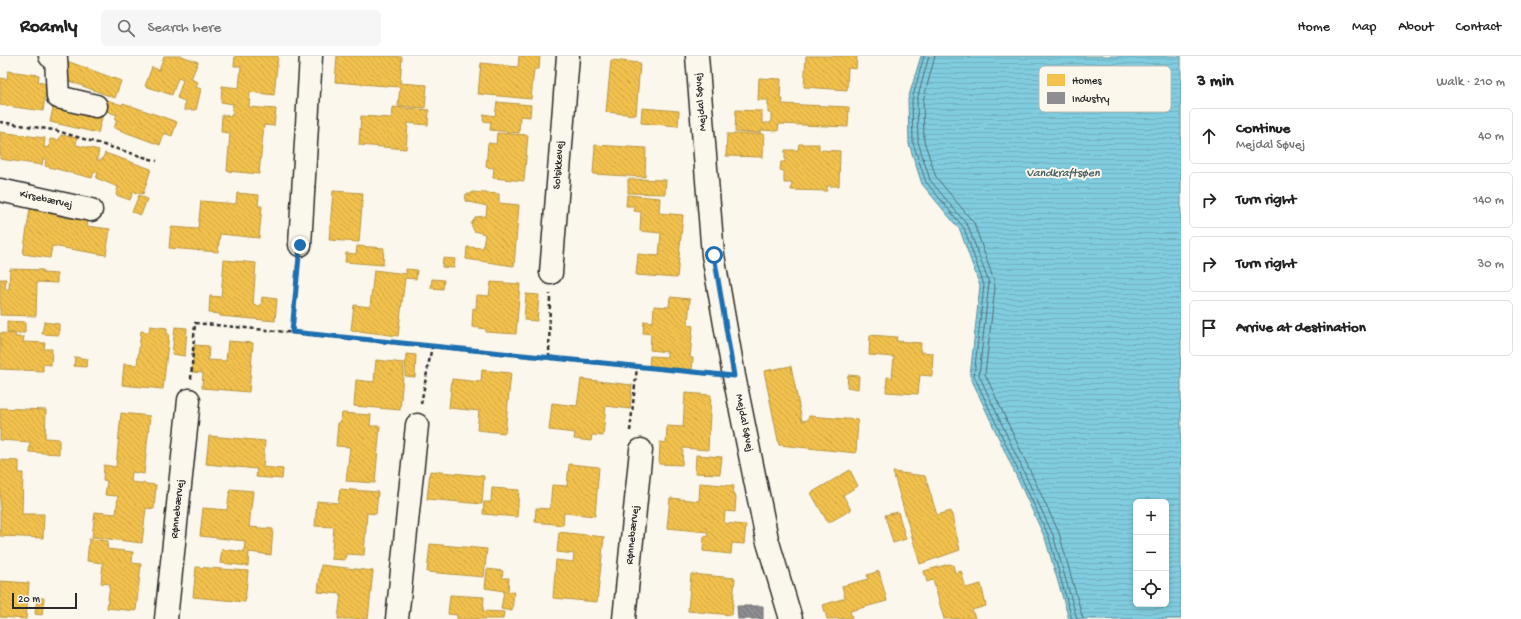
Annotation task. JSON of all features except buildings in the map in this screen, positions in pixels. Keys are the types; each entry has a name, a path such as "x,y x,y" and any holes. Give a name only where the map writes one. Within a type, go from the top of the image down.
{"street":[{"path":"50,56 56,58 58,97 96,106"},
{"path":"300,245 311,56"},
{"name":"Solsikkevej","path":"551,273 568,56"},
{"name":"Mejdal Søvej","path":"697,56 714,255 734,376 767,539 792,619"},
{"name":"Kirsebærvej","path":"0,190 92,210"},
{"name":"Rønnebærvej","path":"166,619 189,400"},
{"path":"397,619 417,425"},
{"name":"Rønnebærvej","path":"624,619 641,450"}],"path":[{"path":"0,122 54,130 157,161"},
{"path":"292,332 300,245"},
{"path":"549,358 551,273"},
{"path":"189,400 195,324 292,332 734,376"},
{"path":"417,425 432,346"},
{"path":"637,367 629,439 641,450"}],"water":[{"name":"Vandkraftsøen","path":"921,56 1181,56 1181,619 1069,619 1045,538 970,376 980,286 960,230 922,184 909,144 908,99"}],"route":[{"path":"300,245 292,332 734,376 714,255"}]}
